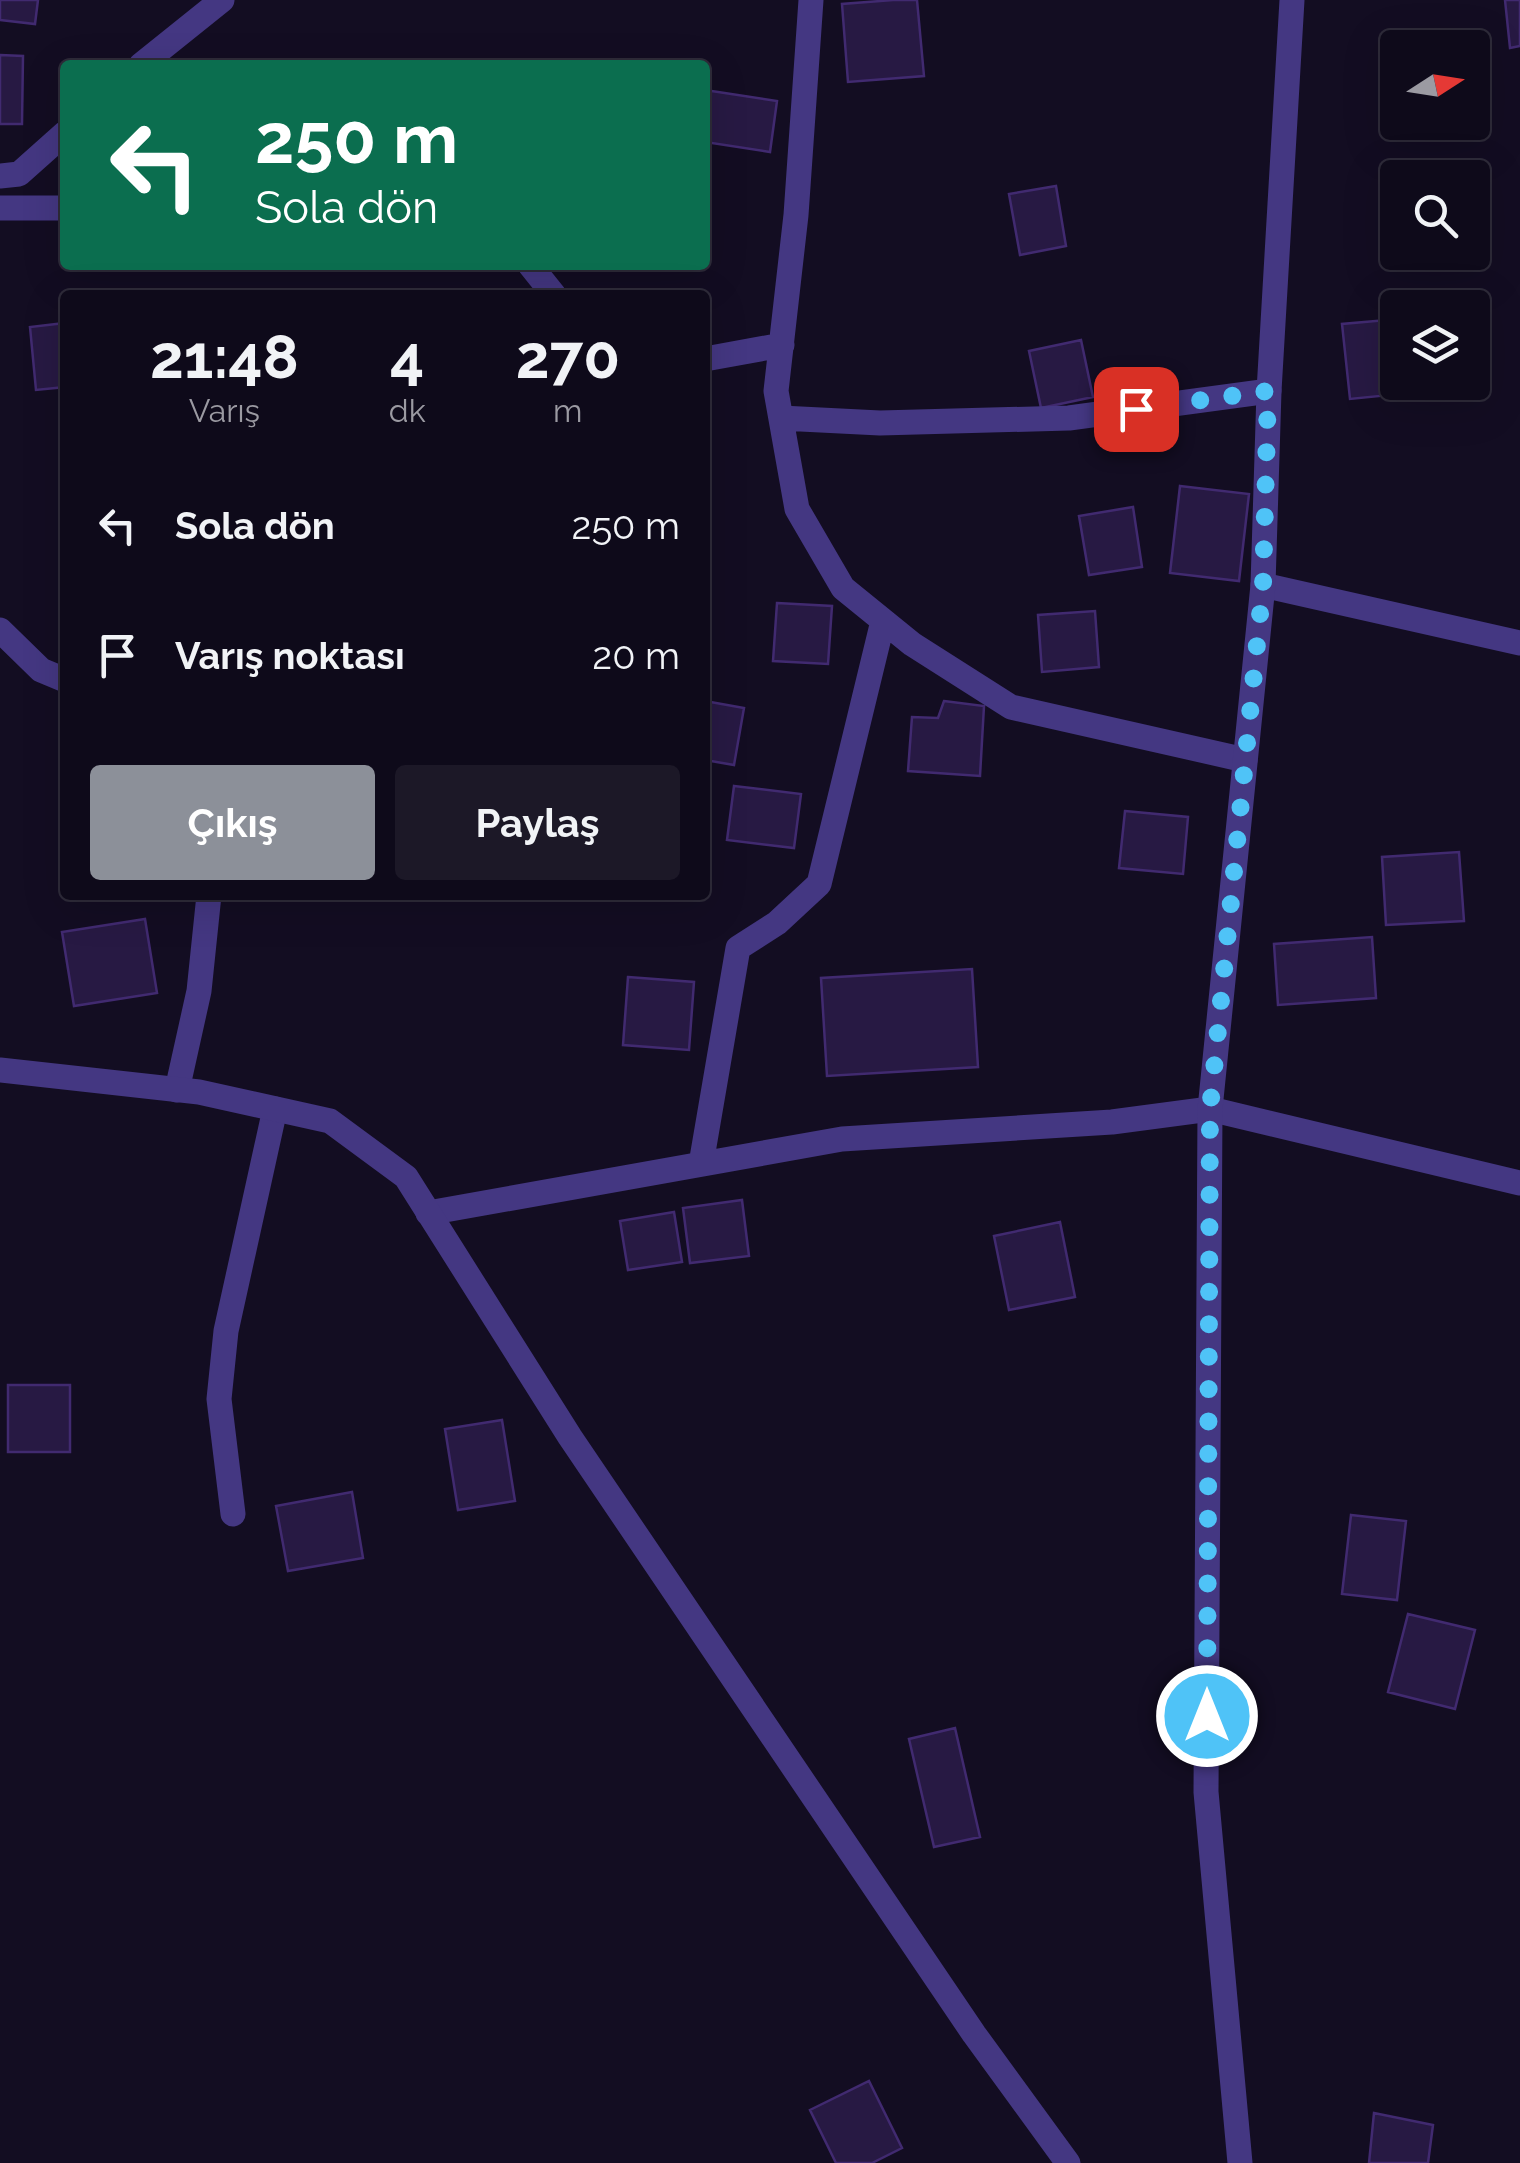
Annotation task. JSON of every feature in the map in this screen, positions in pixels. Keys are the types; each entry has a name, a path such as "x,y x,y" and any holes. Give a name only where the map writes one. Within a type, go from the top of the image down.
{"street":[{"path":"148,60 222,0"},
{"path":"812,0 796,215 776,392 797,510 843,588 912,644 1010,707 1246,760"},
{"path":"1240,2163 1206,1792 1210,1109 1263,585 1268,391 1292,0"},
{"path":"0,176 20,174 60,138"},
{"path":"0,208 60,208"},
{"path":"534,270 550,290"},
{"path":"710,358 782,345"},
{"path":"782,418 880,423 1069,418 1268,391"},
{"path":"1263,585 1520,643"},
{"path":"701,1164 738,948 777,923 819,884 883,621"},
{"path":"0,630 41,670 60,678"},
{"path":"177,1090 199,992 209,900"},
{"path":"0,1070 177,1090 330,1121 406,1177 570,1438 974,2034 1068,2163"},
{"path":"233,1514 219,1399 226,1331 275,1109"},
{"path":"428,1213 842,1139 1112,1122 1210,1109 1520,1183"}],"building":[{"path":"0,0 38,0 35,24 0,20"},
{"path":"917,0 924,76 848,82 842,4"},
{"path":"1505,0 1520,0 1520,46 1510,48"},
{"path":"0,55 23,56 22,124 0,124"},
{"path":"710,91 777,101 770,152 710,143"},
{"path":"1056,186 1066,246 1020,255 1009,194"},
{"path":"1380,321 1380,396 1350,399 1342,324"},
{"path":"60,324 60,388 36,390 30,327"},
{"path":"1081,340 1093,397 1041,408 1029,351"},
{"path":"1180,486 1249,494 1239,581 1170,573"},
{"path":"1133,507 1142,567 1089,575 1079,516"},
{"path":"777,603 832,606 828,664 773,661"},
{"path":"1095,611 1099,667 1042,672 1038,615"},
{"path":"944,701 984,706 980,776 908,771 912,717 938,718"},
{"path":"710,702 744,708 734,765 710,761"},
{"path":"734,786 801,794 794,848 727,840"},
{"path":"1125,811 1188,817 1183,874 1119,868"},
{"path":"1459,852 1464,921 1386,925 1382,857"},
{"path":"145,919 157,993 74,1006 62,932"},
{"path":"1372,937 1376,998 1278,1005 1274,944"},
{"path":"972,969 978,1067 827,1076 821,978"},
{"path":"628,977 694,982 689,1050 623,1045"},
{"path":"742,1200 749,1256 690,1263 683,1208"},
{"path":"674,1212 682,1262 628,1270 620,1221"},
{"path":"1060,1222 1075,1297 1009,1310 994,1236"},
{"path":"8,1385 70,1385 70,1452 8,1452"},
{"path":"502,1420 515,1501 458,1510 445,1429"},
{"path":"352,1492 363,1558 288,1571 276,1506"},
{"path":"1351,1515 1406,1521 1397,1600 1342,1594"},
{"path":"1408,1614 1475,1630 1455,1709 1388,1692"},
{"path":"955,1728 980,1837 934,1847 909,1739"},
{"path":"869,2081 902,2148 872,2163 836,2163 810,2110"},
{"path":"1374,2113 1433,2125 1428,2163 1369,2163"}],"route":[{"path":"1136,409 1268,391 1263,585 1210,1109 1207,1716"}]}
